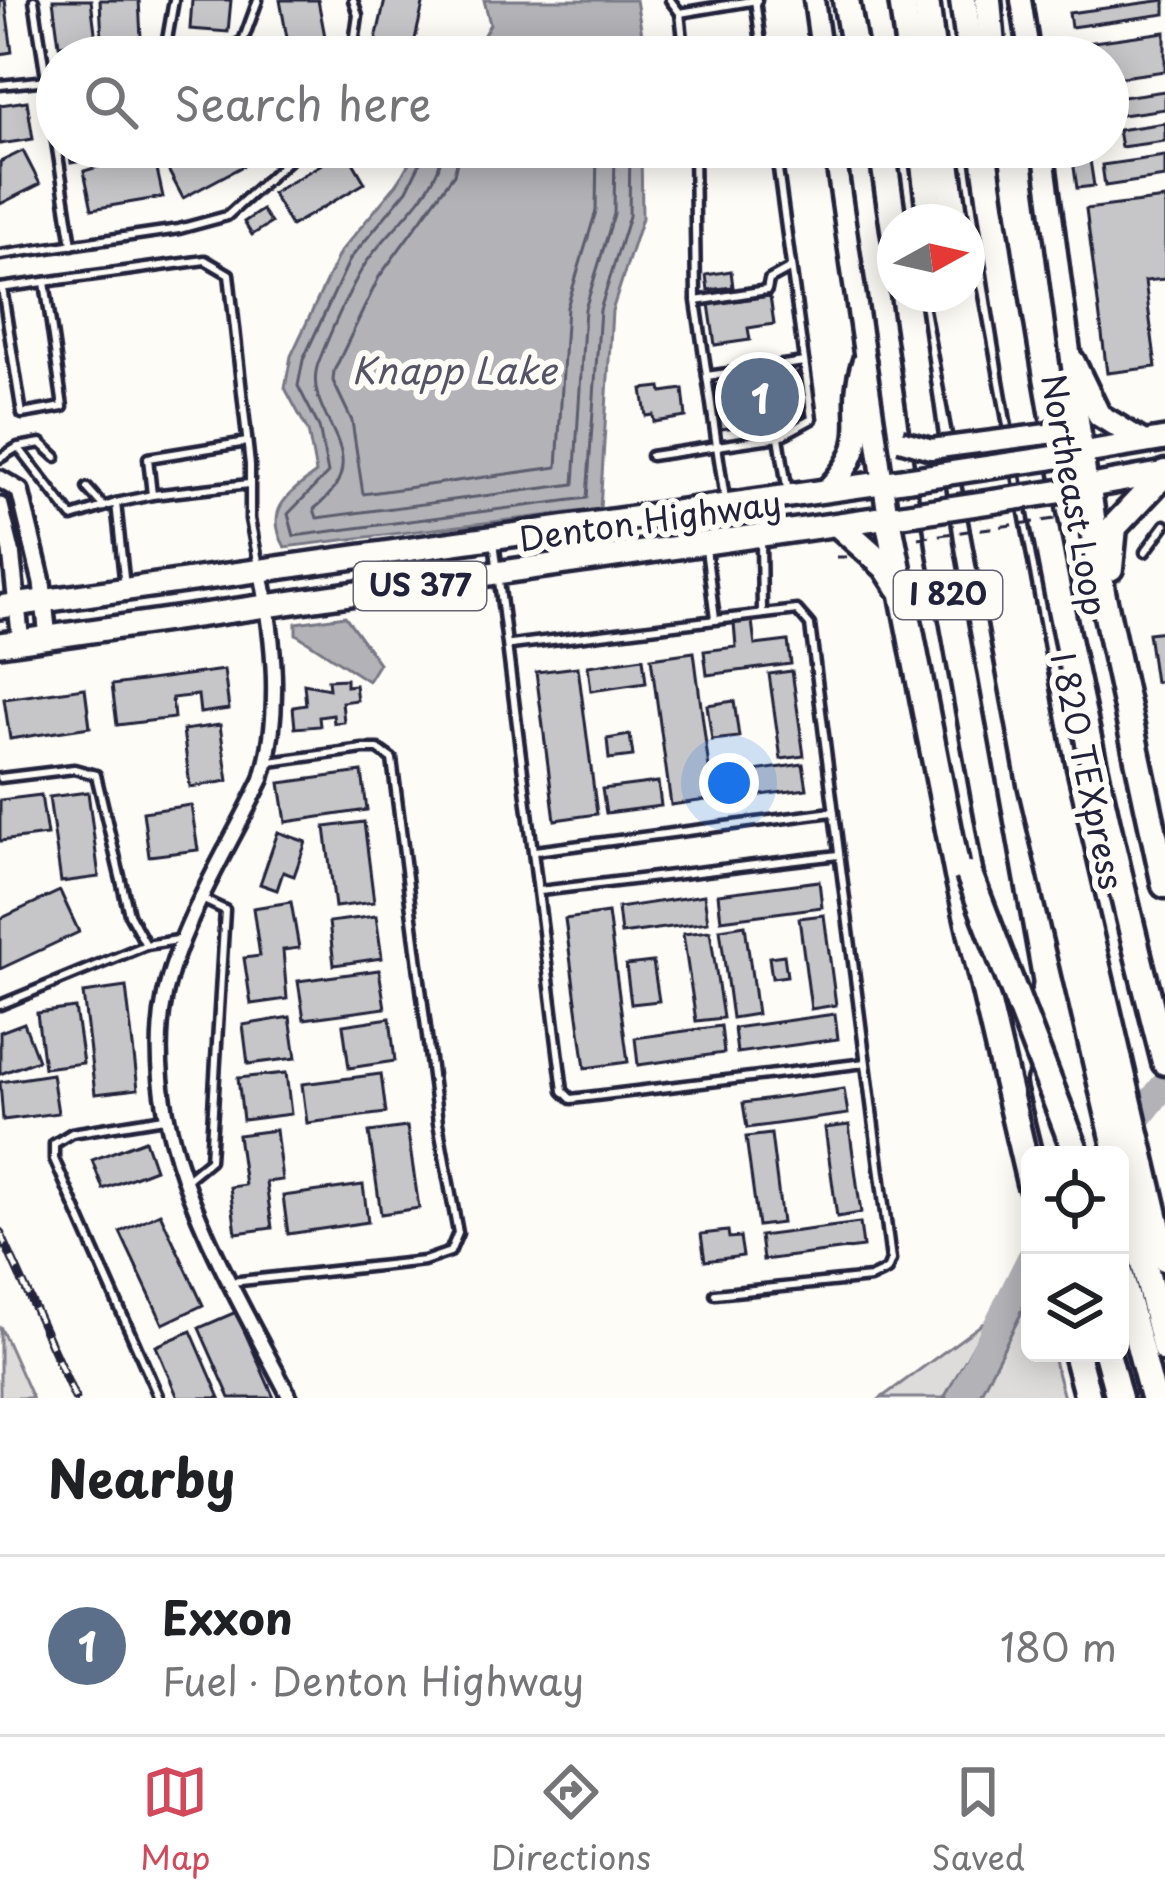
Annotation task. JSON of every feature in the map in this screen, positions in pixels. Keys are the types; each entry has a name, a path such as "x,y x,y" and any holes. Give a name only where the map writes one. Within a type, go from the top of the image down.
{"highway":[{"path":"846,0 852,36"},
{"path":"862,0 867,36"},
{"path":"902,0 907,36"},
{"path":"926,0 930,36"},
{"path":"964,0 968,36"},
{"path":"988,0 991,36"},
{"path":"885,168 890,204"},
{"path":"925,168 930,204"},
{"path":"948,168 953,204"},
{"name":"Northeast Loop","path":"986,168 1046,535 1165,1061"},
{"path":"989,190 991,168"},
{"name":"I 820","path":"907,312 982,791 1056,1146"},
{"name":"I 820 TEXpress","path":"944,312 1017,714 1116,1146"},
{"name":"I 820 TEXpress","path":"967,312 1006,546 1107,1018 1158,1229 1153,1254 1153,1350"},
{"path":"1102,592 1109,580 1114,527 1165,473"},
{"path":"1088,488 1102,592 1165,885"},
{"path":"888,518 940,782 1022,1146"},
{"path":"840,526 886,567 900,589"},
{"path":"964,875 1073,1146"},
{"name":"I 820 TEXpress","path":"1129,1189 1153,1254"},
{"path":"1129,1293 1153,1350 1153,1398"},
{"path":"1078,1362 1088,1398"},
{"path":"1109,1362 1119,1398"}],"main road":[{"path":"814,0 819,36"},
{"path":"1021,0 1027,36"},
{"path":"837,168 888,518"},
{"path":"1046,168 1088,488"},
{"path":"1073,361 1099,415 1154,441"},
{"path":"828,489 856,452 861,431 856,384 864,362"},
{"path":"872,412 900,440 931,449 1047,434 1064,425 1077,400"},
{"name":"Denton Highway","path":"9,606 494,541 1154,441"},
{"name":"Denton Highway","path":"10,643 705,546 1165,473"},
{"path":"705,546 722,528 727,506"}],"street":[{"path":"1,483 20,491 48,638"},
{"path":"0,506 10,643"},
{"path":"260,571 268,608 274,692 267,762 187,938 166,990 160,1024 168,1117 188,1178 231,1282 290,1398"}],"lane":[{"path":"34,0 39,36"},
{"path":"168,36 174,0"},
{"path":"245,36 258,0"},
{"path":"353,0 358,15 355,36"},
{"path":"670,0 680,13 683,36"},
{"path":"680,13 756,0 760,36"},
{"path":"0,86 36,81"},
{"path":"60,168 72,245"},
{"path":"0,255 227,216 280,168"},
{"path":"694,168 696,301 727,506"},
{"path":"651,456 779,437 812,419 778,168"},
{"path":"45,282 63,407 22,414 1,288 205,260 229,274 260,571"},
{"path":"696,301 767,290 769,280 791,268"},
{"path":"707,376 804,362"},
{"path":"779,437 788,496"},
{"path":"0,458 18,447 41,442 56,457"},
{"path":"152,495 148,458 248,442"},
{"path":"18,447 72,517 152,495 249,484"},
{"path":"87,488 104,507"},
{"path":"116,503 125,590"},
{"path":"1144,552 1165,525"},
{"path":"761,537 762,613"},
{"path":"494,541 511,646 563,1091 571,1099 865,1063"},
{"path":"705,546 715,620"},
{"path":"511,646 797,610 810,625 891,1260 887,1270 870,1278 715,1294"},
{"path":"231,1282 424,1261 450,1252 458,1233 438,1123 392,759 378,749 363,749 267,762"},
{"path":"0,778 74,769 96,775 129,914 146,945"},
{"path":"535,851 832,812"},
{"path":"540,891 838,855"},
{"path":"188,1178 210,1160 224,933 225,910 204,900"},
{"path":"0,1005 146,945 187,938"},
{"path":"159,1398 54,1159 54,1144 72,1133 168,1117"}],"path":[{"path":"918,538 1073,520"}],"shaded area":[{"path":"1008,1305 1021,1307 1021,1362 1054,1362 1064,1398 881,1398"},
{"path":"0,1326 32,1398 0,1398"}],"water":[{"path":"484,0 636,0 642,36 483,36 490,24"},
{"name":"Knapp Lake","path":"406,168 641,168 642,218 612,311 600,509 285,547 278,513 288,496 316,473 308,431 285,388 291,356 340,252"},
{"path":"345,616 379,663 368,681 296,634 296,623"},
{"path":"1021,1311 978,1398 944,1398 985,1325"}],"building":[{"path":"0,0 5,0 12,52 0,54"},
{"path":"53,0 91,0 96,36 58,36"},
{"path":"100,0 139,0 141,36 102,36"},
{"path":"192,0 231,0 228,32 190,29"},
{"path":"280,0 318,0 325,36 287,36"},
{"path":"385,0 424,0 416,36 377,36"},
{"path":"1165,0 1165,14 1071,27 1069,13"},
{"path":"1165,32 1165,71 1129,76 1129,37"},
{"path":"1165,91 1165,109 1129,114 1129,96"},
{"path":"27,101 33,139 0,144 0,105"},
{"path":"1165,123 1165,141 1129,146 1129,128"},
{"path":"23,151 40,184 0,204 0,162"},
{"path":"1165,156 1165,177 1105,186 1102,168 1129,168 1129,161"},
{"path":"157,168 163,197 92,209 84,171"},
{"path":"167,168 239,168 183,198"},
{"path":"315,168 356,168 365,183 291,226 272,193"},
{"path":"1074,168 1091,168 1094,186 1077,188"},
{"path":"1165,199 1165,279 1145,281 1156,367 1107,373 1086,209"},
{"path":"262,210 271,223 252,235 244,222"},
{"path":"731,271 733,287 708,290 706,275"},
{"path":"770,296 774,324 748,328 750,340 715,345 709,304"},
{"path":"797,373 803,418 721,429 715,385"},
{"path":"661,387 662,392 683,389 686,417 654,422 653,415 646,416 642,389"},
{"path":"752,621 755,645 788,641 791,664 707,675 704,651 736,647 734,623"},
{"path":"1165,631 1165,681 1155,682 1148,633"},
{"path":"694,652 713,799 671,805 651,658"},
{"path":"643,658 646,683 591,691 588,666"},
{"path":"578,667 597,814 555,820 536,672"},
{"path":"224,670 229,709 200,713 198,695 172,698 174,718 117,725 112,685"},
{"path":"792,671 804,756 781,759 769,674"},
{"path":"346,679 346,686 355,685 357,700 342,702 344,722 334,723 333,715 319,717 320,726 295,728 293,707 306,705 304,684 329,689 328,680"},
{"path":"85,688 90,727 10,739 4,699"},
{"path":"734,701 739,737 712,740 707,705"},
{"path":"220,725 228,781 190,787 183,730"},
{"path":"630,735 633,756 609,759 607,739"},
{"path":"803,764 807,789 723,800 720,776"},
{"path":"362,772 367,810 286,822 280,783"},
{"path":"658,782 661,806 606,813 602,789"},
{"path":"88,792 99,877 61,882 49,797"},
{"path":"41,795 47,835 0,841 0,800"},
{"path":"191,805 198,850 149,856 143,812"},
{"path":"364,822 374,902 335,907 325,827"},
{"path":"278,832 306,842 294,876 283,872 277,890 260,884"},
{"path":"819,881 822,907 721,920 718,894"},
{"path":"60,891 79,932 0,969 0,919"},
{"path":"704,895 708,922 621,934 618,908"},
{"path":"291,902 299,948 283,950 287,999 251,1004 244,958 260,956 253,908"},
{"path":"608,913 628,1062 585,1068 565,919"},
{"path":"824,915 836,1005 811,1009 799,918"},
{"path":"376,916 382,958 334,965 329,922"},
{"path":"745,925 757,1014 732,1018 720,929"},
{"path":"710,931 723,1018 696,1021 683,934"},
{"path":"784,955 787,976 772,978 769,957"},
{"path":"653,962 659,1001 631,1004 626,965"},
{"path":"379,970 385,1008 304,1019 298,981"},
{"path":"126,987 138,1089 95,1094 83,993"},
{"path":"75,1008 83,1063 44,1068 37,1013"},
{"path":"835,1014 838,1039 737,1053 734,1028"},
{"path":"290,1017 296,1058 248,1064 243,1025"},
{"path":"390,1018 395,1061 349,1068 343,1025"},
{"path":"24,1023 38,1060 0,1074 0,1032"},
{"path":"721,1026 724,1053 638,1065 635,1038"},
{"path":"286,1073 291,1114 243,1120 238,1078"},
{"path":"52,1074 58,1113 3,1120 0,1082"},
{"path":"381,1074 386,1113 307,1123 302,1084"},
{"path":"844,1089 848,1114 747,1128 743,1103"},
{"path":"849,1125 861,1213 837,1217 825,1128"},
{"path":"407,1127 419,1208 381,1214 369,1132"},
{"path":"276,1130 282,1180 266,1182 272,1228 236,1233 230,1187 245,1185 238,1135"},
{"path":"771,1134 782,1223 758,1226 746,1137"},
{"path":"145,1140 155,1169 103,1189 92,1160"},
{"path":"363,1185 368,1222 288,1234 283,1196"},
{"path":"160,1213 203,1305 163,1324 120,1232"},
{"path":"860,1223 863,1247 763,1260 760,1236"},
{"path":"728,1231 729,1238 740,1237 743,1256 705,1261 701,1234"},
{"path":"236,1312 274,1398 230,1398 199,1328"},
{"path":"191,1331 220,1398 178,1398 156,1346"}],"waterway":[{"path":"1123,1138 1165,1084"},
{"path":"961,1398 1021,1277"}],"railway":[{"path":"0,1232 75,1398"}],"place":[{"name":"Exxon","path":"760,397"}]}
